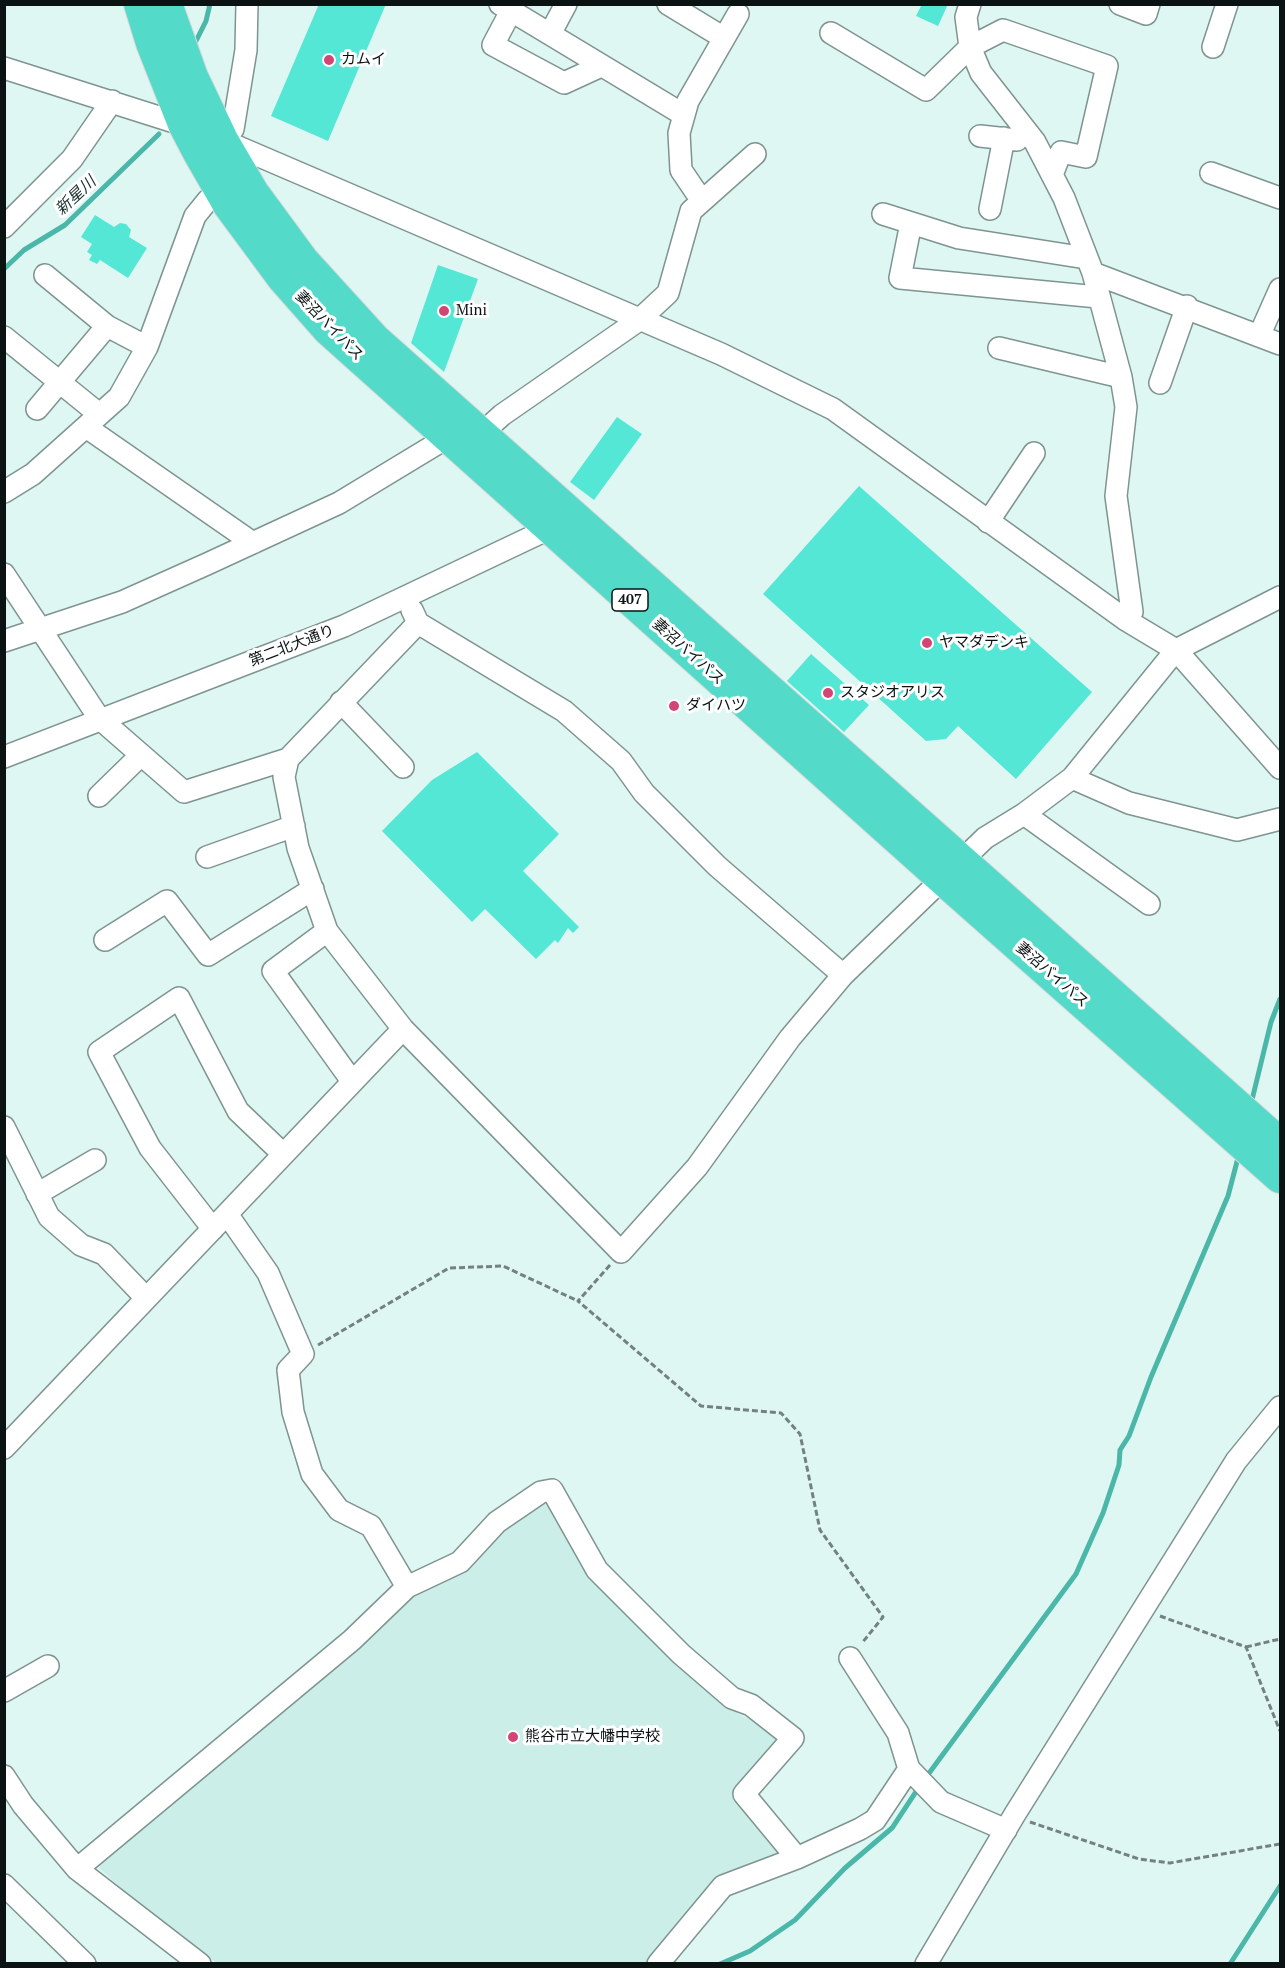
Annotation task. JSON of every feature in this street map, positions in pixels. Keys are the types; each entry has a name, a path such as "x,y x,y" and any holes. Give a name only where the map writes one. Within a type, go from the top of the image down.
{"highway":[{"name":"妻沼バイパス","path":"140,4 152,43 184,124 222,191 283,278 328,329 448,437 561,523 1223,1108 1281,1177"},
{"name":"妻沼バイパス","path":"166,4 192,77 222,140 254,193 303,261 375,340 481,434 561,523"},
{"name":"妻沼バイパス","path":"1223,1108 1281,1144"}],"street":[{"path":"222,140 233,129 246,50 247,4"},
{"path":"550,34 566,4"},
{"path":"668,4 724,38"},
{"path":"970,4 966,17 970,47 981,73 1035,142 1064,198 1089,266 1121,377 1126,407 1116,496 1132,612 1126,620"},
{"path":"1120,4 1147,9"},
{"path":"1213,47 1227,4"},
{"path":"601,66 564,83 493,45 506,8 684,116"},
{"path":"702,201 681,170 679,133 688,101 738,14"},
{"path":"831,33 926,90 970,47 1004,30 1107,66 1086,158 1061,152 1052,175"},
{"path":"4,68 184,124 721,354 833,409 1126,620 1176,651 1281,768"},
{"path":"4,227 72,159 112,101"},
{"path":"980,136 1035,142"},
{"path":"990,209 1004,138"},
{"path":"481,434 501,415 639,320 668,293 691,211 754,154"},
{"path":"1211,173 1281,198"},
{"path":"5,492 33,474 119,397 147,347 195,216 208,200 222,191"},
{"path":"883,214 959,238 1089,266 1281,344"},
{"path":"911,223 900,278 1098,297"},
{"path":"45,275 107,326 147,347"},
{"path":"1260,334 1281,289"},
{"path":"1160,383 1187,306"},
{"path":"36,409 107,326"},
{"path":"4,337 60,382 92,421 253,543"},
{"path":"999,348 1121,377"},
{"path":"4,641 122,603 253,543 339,503 448,437"},
{"path":"988,522 1034,453"},
{"name":"第二北大通り","path":"4,757 99,718 344,626 561,523"},
{"path":"4,574 99,718 184,792 288,759 418,623"},
{"path":"406,597 418,623 564,711 621,761 644,793 717,866 843,975"},
{"path":"288,759 285,777 298,848 327,931 403,1029 621,1252 697,1167 790,1038 843,975 985,838 1072,778 1176,651 1281,597"},
{"path":"341,702 403,767"},
{"path":"99,796 141,755"},
{"path":"1072,778 1129,803 1237,830 1281,819"},
{"path":"1024,813 1149,904"},
{"path":"207,857 294,826"},
{"path":"105,940 167,901 208,955 313,889"},
{"path":"327,931 273,971 352,1081"},
{"path":"283,1154 238,1111 179,998 99,1052 150,1148 268,1273 303,1354 288,1370 293,1412 312,1474 339,1510 370,1526 407,1587"},
{"path":"4,1448 403,1029"},
{"path":"4,1127 49,1217 81,1245 104,1254 146,1298"},
{"path":"37,1194 95,1160"},
{"path":"926,1964 1011,1822 1236,1461 1281,1407"},
{"path":"77,1869 352,1640 407,1587 460,1562 497,1522 541,1492 552,1490 597,1570 681,1654 732,1698 751,1705 794,1738 744,1794 797,1858"},
{"path":"850,1658 898,1733 912,1771 940,1802 1011,1822"},
{"path":"4,1691 48,1666"},
{"path":"658,1964 723,1886 797,1858 875,1820 912,1771"},
{"path":"4,1776 23,1805 77,1869 200,1964"},
{"path":"6,1890 85,1964"}],"path":[{"path":"578,1301 621,1252"},
{"path":"303,1354 449,1268 503,1266 578,1301 701,1406 781,1413 800,1434 820,1530 883,1617 850,1658"},
{"path":"1142,1610 1246,1647 1281,1639"},
{"path":"1246,1647 1281,1731"},
{"path":"1011,1822 1031,1823 1139,1860 1170,1863 1281,1844"}],"shaded area":[{"name":"熊谷市立大幡中学校","path":"544,1501 552,1507 579,1563 738,1714 778,1732 779,1742 735,1792 782,1851 778,1859 716,1882 650,1963 217,1963 152,1916 99,1868 101,1862 126,1839 414,1595 511,1521"}],"building":[{"name":"カムイ","path":"319,4 386,4 328,141 271,116"},
{"path":"922,4 948,4 938,26 916,16"},
{"path":"95,215 114,227 120,223 126,224 131,230 129,237 147,248 128,278 100,260 97,264 89,260 92,255 87,252 92,244 81,237"},
{"name":"Mini","path":"438,265 478,279 444,372 411,343"},
{"path":"617,417 642,434 594,500 570,482"},
{"name":"ヤマダデンキ","path":"859,486 1092,692 1016,779 958,726 946,739 926,741 763,594"},
{"name":"スタジオアリス","path":"811,654 869,705 844,732 787,681"},
{"path":"477,752 559,834 523,871 579,927 573,933 568,928 558,943 555,940 536,959 485,909 472,922 382,831 432,780"}],"waterway":[{"name":"新星川","path":"195,43 206,21 210,4"},
{"name":"新星川","path":"4,269 24,250 65,225 159,134"},
{"path":"1251,1104 1271,1022 1280,999"},
{"path":"924,1780 1076,1574 1103,1513 1119,1465 1120,1450 1129,1436 1151,1377 1228,1196 1239,1154"},
{"path":"720,1964 750,1951 795,1920 845,1868 892,1828 919,1787"},
{"path":"1230,1964 1280,1886"}],"place":[{"name":"カムイ","path":"329,60"},
{"name":"Mini","path":"444,311"},
{"name":"ヤマダデンキ","path":"927,643"},
{"name":"スタジオアリス","path":"828,693"},
{"name":"ダイハツ","path":"674,706"},
{"name":"熊谷市立大幡中学校","path":"513,1737"}]}
